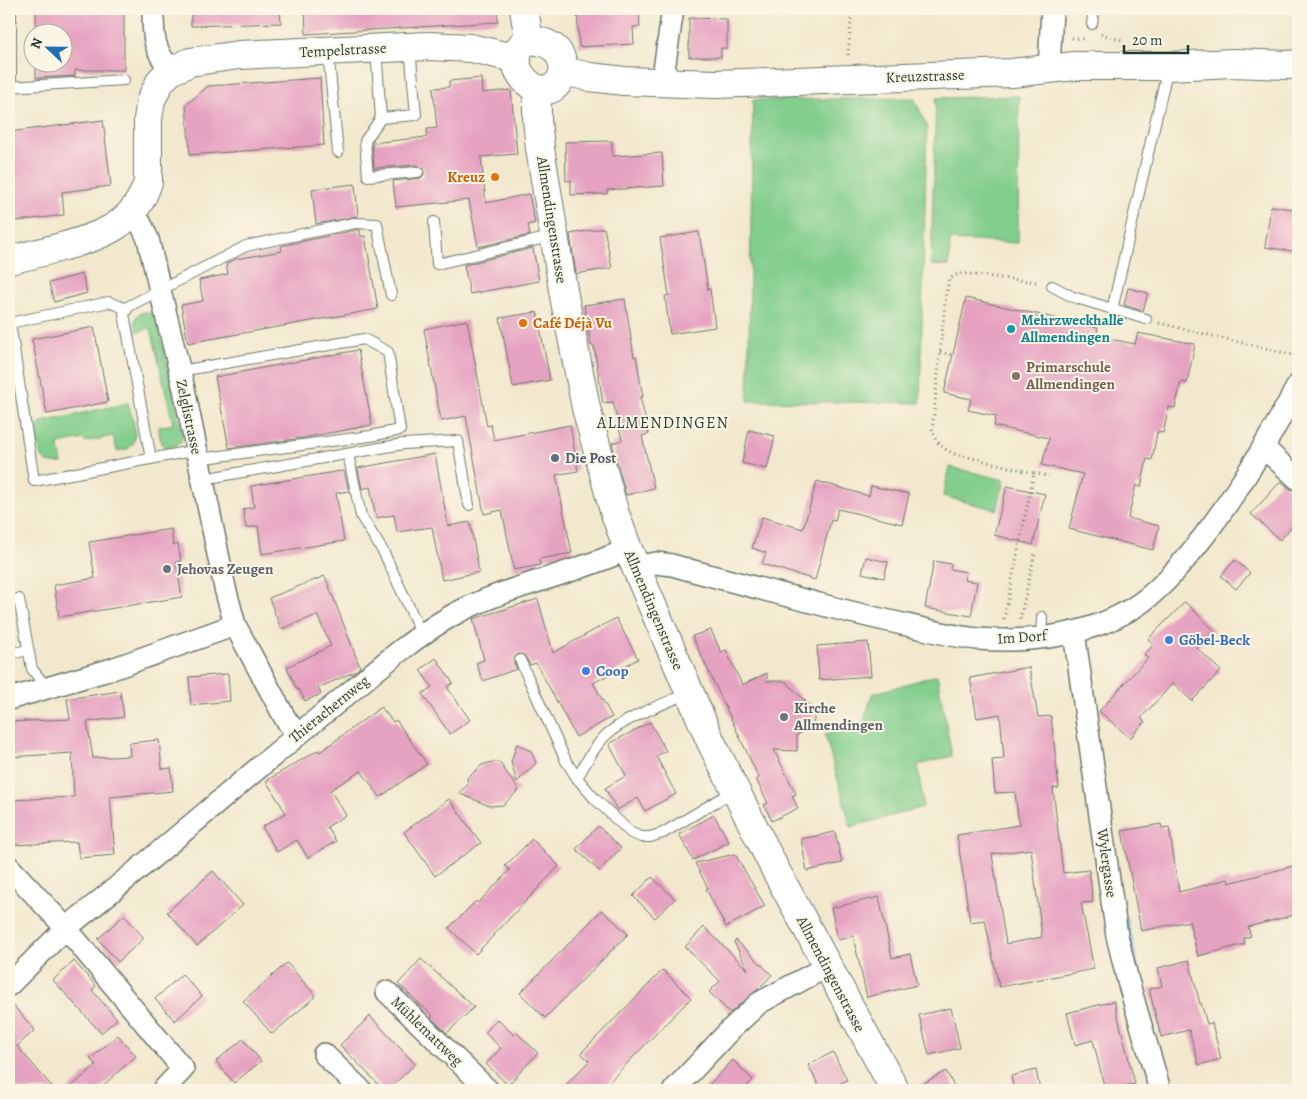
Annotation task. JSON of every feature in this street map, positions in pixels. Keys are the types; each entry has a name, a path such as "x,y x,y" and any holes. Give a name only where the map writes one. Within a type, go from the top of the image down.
{"street":[{"path":"9,260 92,238 115,228 132,212 140,201 148,182 148,118 151,100 161,80 170,71 160,58 155,46 152,9"},
{"path":"524,9 523,49 519,72 522,78 532,87 548,89 555,86 564,72"},
{"path":"662,83 673,9"},
{"path":"1050,69 1052,9"},
{"name":"Tempelstrasse","path":"170,71 190,62 218,57 410,47 450,46 523,49 545,42 558,51 564,72"},
{"name":"Kreuzstrasse","path":"564,72 590,77 662,83 715,84 1012,73 1075,66 1232,64 1295,66"},
{"name":"Allmendingenstrasse","path":"539,89 537,120 554,236 586,408 606,487 631,558 689,692 735,791 826,967 895,1090"},
{"name":"Zelglistrasse","path":"132,212 145,232 160,290 180,371 225,588 235,625 297,735"},
{"name":"Im Dorf","path":"631,558 672,565 842,610 953,635 978,639 1014,639 1042,627 1074,632 1119,616 1163,585 1219,516 1264,448 1298,385"},
{"path":"1264,448 1298,479"},
{"name":"Thierachernweg","path":"9,986 66,928 113,891 297,735 422,635 450,617 495,595 608,558 631,558"},
{"path":"9,699 112,669 235,625"},
{"name":"Wylergasse","path":"1074,632 1117,936 1128,981 1160,1090"},
{"path":"9,868 66,928 183,1068 163,1090"},
{"path":"674,1090 730,1030 759,1004 826,967"},
{"name":"Mühlemattweg","path":"387,992 488,1090"},
{"path":"324,1054 361,1090"}],"lane":[{"path":"11,9 10,87 124,80"},
{"path":"1092,24 1094,9"},
{"path":"381,118 416,115 410,47"},
{"path":"376,48 381,118 365,140 368,176 418,172"},
{"path":"328,50 338,152"},
{"path":"1112,310 1168,66"},
{"path":"434,222 438,264 554,236"},
{"path":"151,459 124,314 129,306 246,246 354,224 377,224 390,295"},
{"path":"1052,286 1073,297 1146,320"},
{"path":"127,309 109,302 10,323 34,481 151,459 370,436 400,430 388,352 364,339 180,371"},
{"path":"203,479 403,444 458,441 469,505"},
{"path":"348,454 361,516 384,553 422,635"},
{"path":"9,601 19,599 32,669 47,688"},
{"path":"9,654 28,650"},
{"path":"520,660 566,761 577,778 595,799 631,832 640,837 650,837 663,833 735,791"},
{"path":"577,778 592,751 607,735 622,724 689,692"}],"path":[{"path":"848,57 852,9"},
{"path":"1049,476 955,454 944,449 936,442 932,432 949,279 960,273 1034,281 1052,286"},
{"path":"1146,320 1297,356"},
{"path":"940,352 953,355"},
{"path":"1002,628 1034,473"},
{"path":"1018,627 1035,553"}],"green space":[{"path":"1019,96 1018,243 950,240 949,266 931,265 936,98"},
{"path":"914,98 927,126 920,403 748,401 753,100"},
{"path":"145,312 151,313 157,321 183,436 180,443 172,447 165,447 161,443 158,427 173,424 151,328 137,332 135,325 136,317"},
{"path":"128,403 135,433 133,444 129,448 117,451 113,436 85,442 84,439 58,444 62,463 48,462 41,455 36,431 42,422"},
{"path":"950,467 1005,480 997,510 943,496"},
{"path":"937,675 952,756 918,765 923,807 851,827 825,735 864,722 872,694"}],"building":[{"path":"36,9 124,9 124,70 75,70 75,76 36,78 36,72 72,72 72,22 36,22"},
{"path":"191,9 280,9 281,23 191,26"},
{"path":"305,9 497,9 498,22 306,34"},
{"path":"577,9 639,9 640,27 633,27 634,44 579,47"},
{"path":"689,18 727,19 727,48 721,48 721,57 689,57"},
{"path":"320,78 324,145 190,155 186,105 208,86"},
{"path":"481,78 482,93 511,90 517,154 481,157 486,203 529,194 535,223 528,225 530,235 478,247 469,200 396,207 393,181 421,178 424,174 424,169 417,165 374,168 372,143 427,137 427,129 437,128 433,88 449,87 449,81"},
{"path":"103,120 111,186 62,192 64,215 9,222 9,132"},
{"path":"612,141 612,156 662,153 664,186 607,190 607,194 571,195 571,180 566,181 565,142"},
{"path":"355,184 358,216 316,224 312,189"},
{"path":"1271,206 1298,210 1298,252 1265,247"},
{"path":"604,228 612,268 576,274 570,234"},
{"path":"360,230 360,236 365,236 378,309 188,343 181,305 203,301 199,280 228,274 226,264 236,259 282,251 281,246"},
{"path":"699,232 715,327 670,334 665,296 669,295 660,238"},
{"path":"533,248 539,281 470,294 464,265"},
{"path":"82,274 87,293 54,302 49,283"},
{"path":"1128,288 1148,293 1143,311 1124,305"},
{"path":"966,298 1098,328 1096,336 1135,344 1138,333 1195,344 1187,383 1181,382 1175,408 1169,407 1163,433 1157,432 1152,460 1147,459 1141,487 1136,485 1128,518 1159,526 1153,550 1069,529 1083,474 1042,465 1049,438 994,426 996,416 968,410 971,399 944,393"},
{"path":"625,299 634,357 636,356 643,397 640,397 649,434 642,436 654,488 626,495 612,443 622,440 613,402 603,403 594,346 591,346 584,305"},
{"path":"537,312 550,380 513,387 500,318"},
{"path":"467,320 487,426 491,425 494,440 570,425 578,471 556,475 572,553 539,559 540,565 514,570 502,510 484,514 466,416 441,421 424,329"},
{"path":"94,327 108,402 47,414 32,339"},
{"path":"358,350 372,425 303,438 229,448 215,377"},
{"path":"749,430 775,436 767,469 742,463"},
{"path":"435,454 448,526 470,522 479,572 442,580 432,527 397,532 394,515 376,518 370,487 362,489 358,468"},
{"path":"344,471 349,491 336,493 344,541 262,554 258,526 246,528 243,509 254,507 251,486"},
{"path":"817,481 869,496 871,486 909,494 902,524 838,509 835,521 831,520 815,580 762,564 766,553 752,548 762,517 803,529"},
{"path":"1281,481 1290,489 1298,491 1298,519 1280,540 1251,514"},
{"path":"1007,486 1045,494 1033,545 994,535"},
{"path":"171,529 173,545 178,544 181,561 176,562 182,597 59,617 54,585 95,578 89,542"},
{"path":"866,557 888,562 884,578 862,573"},
{"path":"1235,560 1250,573 1236,589 1221,576"},
{"path":"934,561 951,564 950,569 966,572 964,580 977,582 971,616 925,608"},
{"path":"325,576 360,667 354,672 318,688 321,694 305,701 299,689 297,690 287,667 331,646 317,615 281,629 269,598"},
{"path":"538,599 553,653 616,618 638,659 593,683 612,717 576,737 536,663 530,665 524,655 518,654 513,660 517,669 483,681 476,663 484,660 473,619"},
{"path":"1185,602 1214,630 1197,648 1221,671 1192,701 1173,683 1141,718 1145,722 1130,738 1099,711 1148,658 1144,655 1153,645 1148,639"},
{"path":"711,630 721,652 726,650 742,685 767,673 767,681 785,681 813,711 813,723 809,728 797,735 797,751 774,750 796,794 792,796 798,808 772,821 764,805 768,803 756,779 759,778 692,636"},
{"path":"868,642 871,676 819,680 817,646"},
{"path":"436,658 453,683 447,687 470,720 450,734 422,694 432,687 420,670"},
{"path":"1029,667 1038,717 1051,716 1059,788 1053,788 1063,873 1089,870 1093,902 1081,903 1094,969 999,987 985,920 970,922 957,835 1019,825 1015,792 995,793 992,760 1004,759 1000,714 977,718 970,678","holes":["1031,849 1042,937 1006,944 992,854"]},
{"path":"228,674 230,701 191,705 189,677"},
{"path":"120,691 124,717 87,722 93,758 130,756 129,743 159,740 162,769 171,768 173,791 110,797 115,855 79,858 77,842 12,845 10,800 74,797 72,753 9,757 9,722 70,719 67,699"},
{"path":"381,707 393,722 396,720 427,764 380,797 361,771 330,790 346,815 327,827 336,841 308,858 297,840 277,852 262,827 286,813 266,781 318,750 320,752"},
{"path":"650,722 666,751 656,756 676,794 645,811 638,798 617,810 605,788 626,776 609,744"},
{"path":"517,744 531,751 536,763 517,782 511,762"},
{"path":"499,762 519,790 503,805 490,806 458,793 468,785 467,778 482,765"},
{"path":"449,799 481,843 435,876 404,832"},
{"path":"714,815 729,842 693,860 679,834"},
{"path":"1161,824 1162,828 1169,827 1179,892 1228,879 1229,883 1293,866 1298,886 1298,914 1248,927 1251,936 1244,938 1245,944 1198,956 1189,921 1141,931 1122,831"},
{"path":"598,826 621,848 599,871 576,849"},
{"path":"835,832 842,863 807,871 801,839"},
{"path":"532,839 559,866 476,954 449,928 476,901 478,903 510,870 505,866"},
{"path":"735,854 765,906 726,927 695,863"},
{"path":"213,871 243,905 197,946 167,912"},
{"path":"652,877 675,899 655,918 633,896"},
{"path":"879,897 892,958 910,954 917,985 867,997 853,936 838,940 831,908"},
{"path":"602,910 628,934 545,1018 520,993"},
{"path":"124,915 144,938 118,962 98,939"},
{"path":"704,927 748,970 734,942 736,940 772,975 730,1013 709,992 720,981 685,947"},
{"path":"421,959 474,1007 447,1033 431,1018 433,1016 398,984"},
{"path":"1189,960 1200,1004 1207,1024 1212,1023 1221,1059 1199,1065 1189,1030 1161,1037 1149,989 1162,986 1158,968"},
{"path":"74,961 96,986 92,990 117,1019 101,1033 53,980"},
{"path":"287,963 316,996 272,1034 243,1001"},
{"path":"663,970 691,998 601,1090 561,1090 589,1061 581,1053"},
{"path":"182,974 202,996 175,1021 155,999"},
{"path":"9,1001 35,1030 17,1046 55,1090 18,1090 9,1079"},
{"path":"1114,1001 1135,1084 1105,1090 1093,1040 1075,1045 1067,1013"},
{"path":"951,1008 960,1048 929,1055 919,1015"},
{"path":"370,1016 415,1064 388,1090 384,1090 340,1045"},
{"path":"497,1019 514,1035 516,1032 538,1053 508,1085 486,1064 501,1048 485,1033"},
{"path":"118,1035 136,1056 98,1090 68,1090 96,1065 90,1059"},
{"path":"243,1039 261,1061 234,1083 216,1061"},
{"path":"833,1052 847,1080 827,1090 821,1090 808,1065"},
{"path":"733,1060 753,1080 743,1090 704,1090"},
{"path":"1036,1070 1040,1090 1014,1090 1011,1076"},
{"path":"946,1071 956,1090 911,1090"}],"waterway":[{"path":"1125,920 1141,991"}],"place":[{"name":"Kreuz","path":"495,177"},
{"name":"Café Déjà Vu","path":"523,323"},
{"name":"Mehrzweckhalle Allmendingen","path":"1011,329"},
{"name":"Primarschule Allmendingen","path":"1016,376"},
{"name":"Die Post","path":"555,458"},
{"name":"Jehovas Zeugen","path":"167,569"},
{"name":"Göbel-Beck","path":"1169,640"},
{"name":"Coop","path":"586,671"},
{"name":"Kirche Allmendingen","path":"784,717"}],"district":[{"name":"ALLMENDINGEN","path":"663,423"}]}
